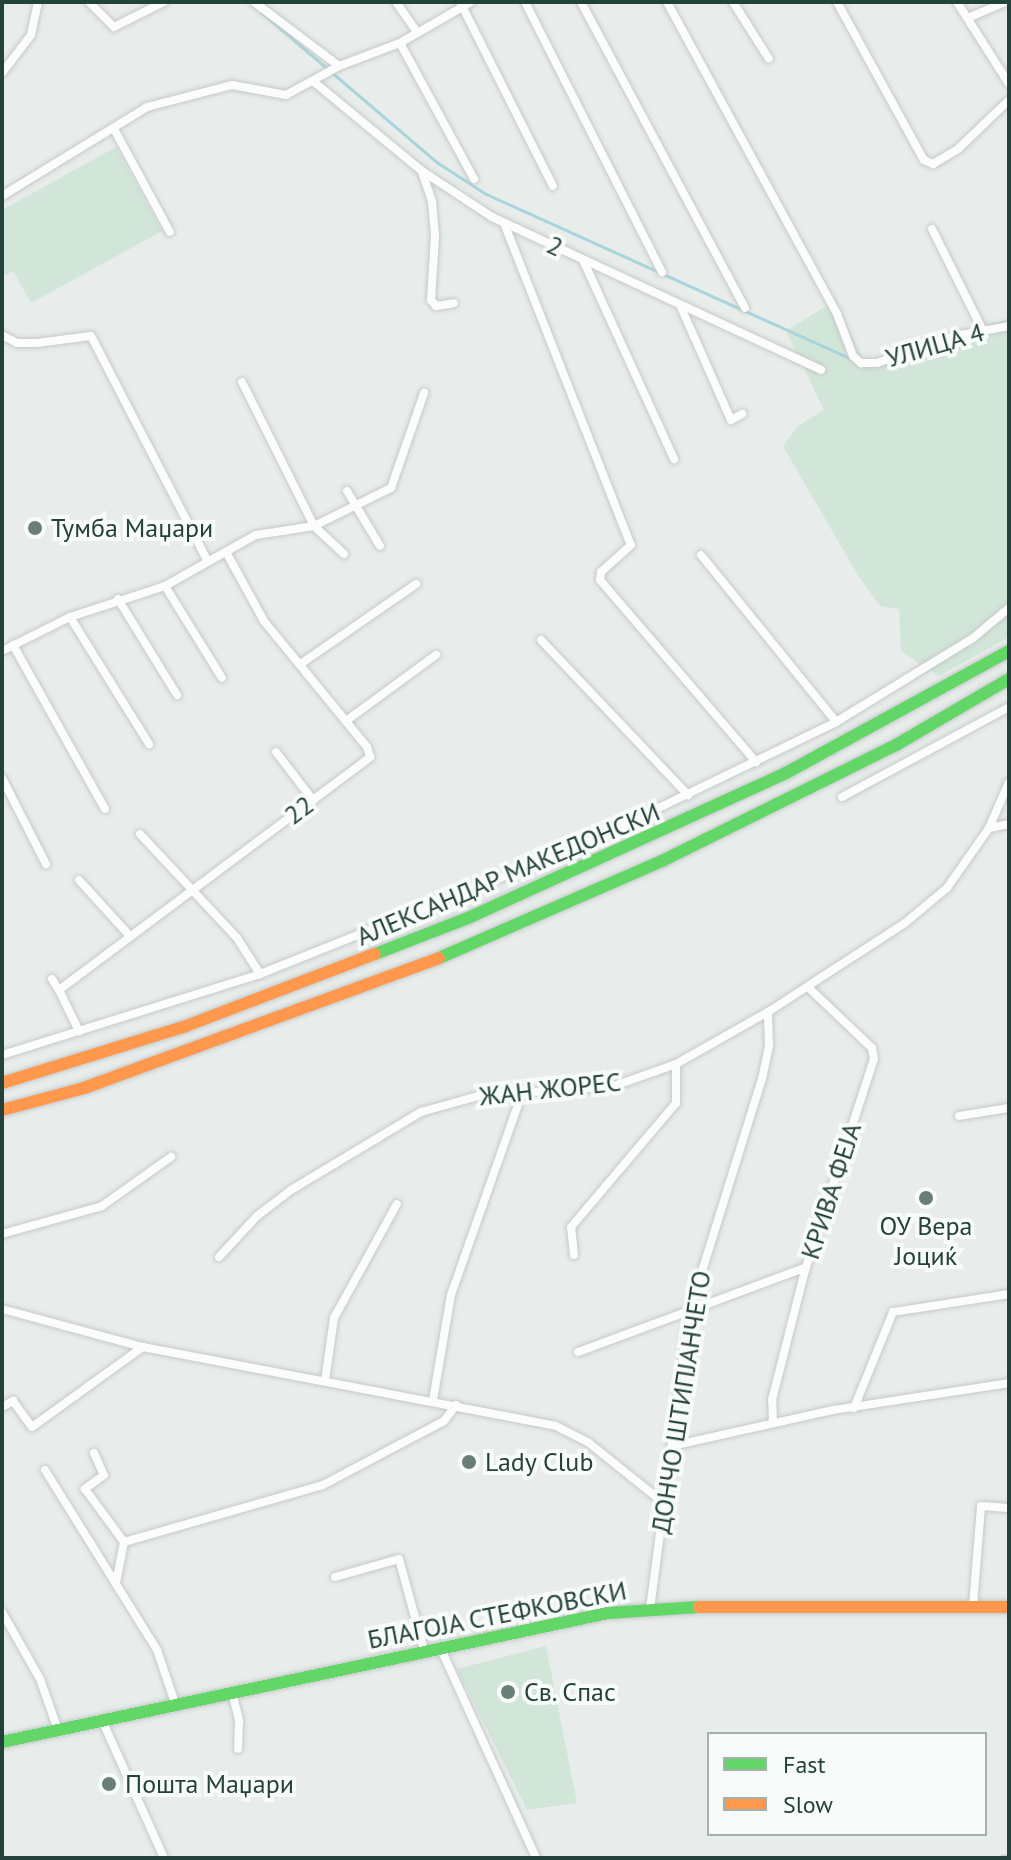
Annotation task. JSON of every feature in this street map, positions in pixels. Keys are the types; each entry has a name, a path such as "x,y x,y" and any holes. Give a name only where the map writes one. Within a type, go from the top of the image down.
{"street":[{"path":"2,73 31,35 38,2"},
{"path":"89,2 114,27 164,2"},
{"path":"254,2 339,66"},
{"path":"396,2 417,32"},
{"path":"525,2 662,272"},
{"path":"581,2 745,308"},
{"name":"УЛИЦА 4","path":"667,2 831,301 853,356 861,363 982,329 1009,326"},
{"path":"733,2 769,59"},
{"path":"837,2 924,160 933,164 958,149 1009,100"},
{"path":"957,2 1009,84"},
{"path":"968,18 1005,2"},
{"path":"2,196 167,100 232,85 286,95 339,66 400,43 465,4 553,186"},
{"path":"400,43 474,179"},
{"name":"2","path":"314,82 422,171 504,223 821,370"},
{"path":"114,129 170,232"},
{"path":"422,171 432,201 431,300 436,306 454,303"},
{"path":"504,223 631,545 601,572 600,580 756,762"},
{"path":"932,229 982,329"},
{"path":"583,259 674,459"},
{"path":"680,304 731,420 742,414"},
{"path":"2,335 17,343 37,343 83,333 91,336 116,379 208,562"},
{"path":"242,382 314,526 344,554"},
{"path":"2,651 70,617 165,586 267,531 314,526 393,485 424,393"},
{"path":"347,491 380,546"},
{"name":"22","path":"59,990 370,757 302,663 264,621 226,552"},
{"path":"701,555 836,722"},
{"path":"302,663 416,584"},
{"path":"165,586 222,678"},
{"path":"118,599 177,695"},
{"path":"2,1055 260,974 465,895 688,795 836,722 973,638 1009,608"},
{"path":"70,617 149,744"},
{"path":"541,640 688,795"},
{"path":"13,645 105,809"},
{"name":"АЛЕКСАНДАР МАКЕДОНСКИ","path":"2,1083 186,1026 468,918 786,773 1009,651"},
{"path":"346,721 436,655"},
{"name":"АЛЕКСАНДАР МАКЕДОНСКИ","path":"2,1110 84,1088 443,957 662,861 896,745 1009,679"},
{"path":"842,797 1009,707"},
{"path":"276,752 313,800"},
{"path":"2,778 46,864"},
{"name":"ЖАН ЖОРЕС","path":"219,1257 257,1216 291,1190 421,1112 478,1096 521,1096 614,1086 676,1064 768,1012 905,923 947,888 989,828 1009,782"},
{"path":"989,828 1009,824"},
{"path":"140,834 237,938 260,974"},
{"path":"79,880 130,936"},
{"path":"52,979 79,1031"},
{"name":"КРИВА ФЕЈА","path":"773,1423 772,1400 806,1267 874,1053 808,987"},
{"name":"ДОНЧО ШТИПЈАНЧЕТО","path":"650,1609 689,1313 762,1079 771,1027 768,1012"},
{"path":"574,1255 571,1227 676,1103 676,1064"},
{"path":"433,1400 451,1295 521,1096"},
{"path":"959,1116 1009,1108"},
{"path":"2,1234 102,1206 171,1157"},
{"path":"325,1381 334,1318 397,1204"},
{"path":"578,1352 806,1267"},
{"path":"854,1408 893,1312 1009,1294"},
{"path":"2,1309 143,1347 433,1400 567,1430 664,1503"},
{"path":"2,1407 13,1401 32,1427 143,1347"},
{"path":"672,1446 773,1423 1009,1383"},
{"path":"124,1542 323,1485 444,1421 456,1405"},
{"path":"94,1453 104,1475 85,1489 124,1542 117,1579"},
{"path":"45,1470 95,1554 117,1579 157,1650 175,1703"},
{"path":"973,1606 981,1506 1009,1508"},
{"path":"335,1577 399,1559 424,1650"},
{"name":"БЛАГОЈА СТЕФКОВСКИ","path":"2,1742 57,1727 424,1650 650,1609 1009,1607"},
{"path":"2,1612 40,1679 57,1727"},
{"path":"440,1647 536,1858"},
{"path":"232,1692 239,1721 238,1749"},
{"path":"102,1720 164,1858"}],"green space":[{"path":"116,147 162,231 31,303 13,271 2,277 2,210"},
{"path":"834,301 865,362 980,325 1009,321 1009,637 939,676 901,651 899,609 880,606 857,574 783,446 798,426 824,410 786,331"},
{"path":"546,1646 577,1803 527,1810 457,1669"}],"waterway":[{"path":"261,12 438,163 486,194 850,358"},
{"path":"936,338 1009,321"}],"railway":[{"path":"992,1858 1009,1855"}],"traffic: fast":[{"path":"375,954 468,918 786,773 1009,651"},
{"path":"439,958 662,861 896,745 1009,679"},
{"path":"2,1742 608,1613 699,1607"}],"traffic: slow":[{"path":"2,1083 186,1026 375,954"},
{"path":"2,1110 84,1088 439,958"},
{"path":"699,1607 1009,1607"}],"place":[{"name":"Тумба Маџари","path":"35,528"},
{"name":"ОУ Вера Јоциќ","path":"926,1198"},
{"name":"Lady Club","path":"469,1462"},
{"name":"Св. Спас","path":"508,1692"},
{"name":"Пошта Маџари","path":"109,1784"}]}
